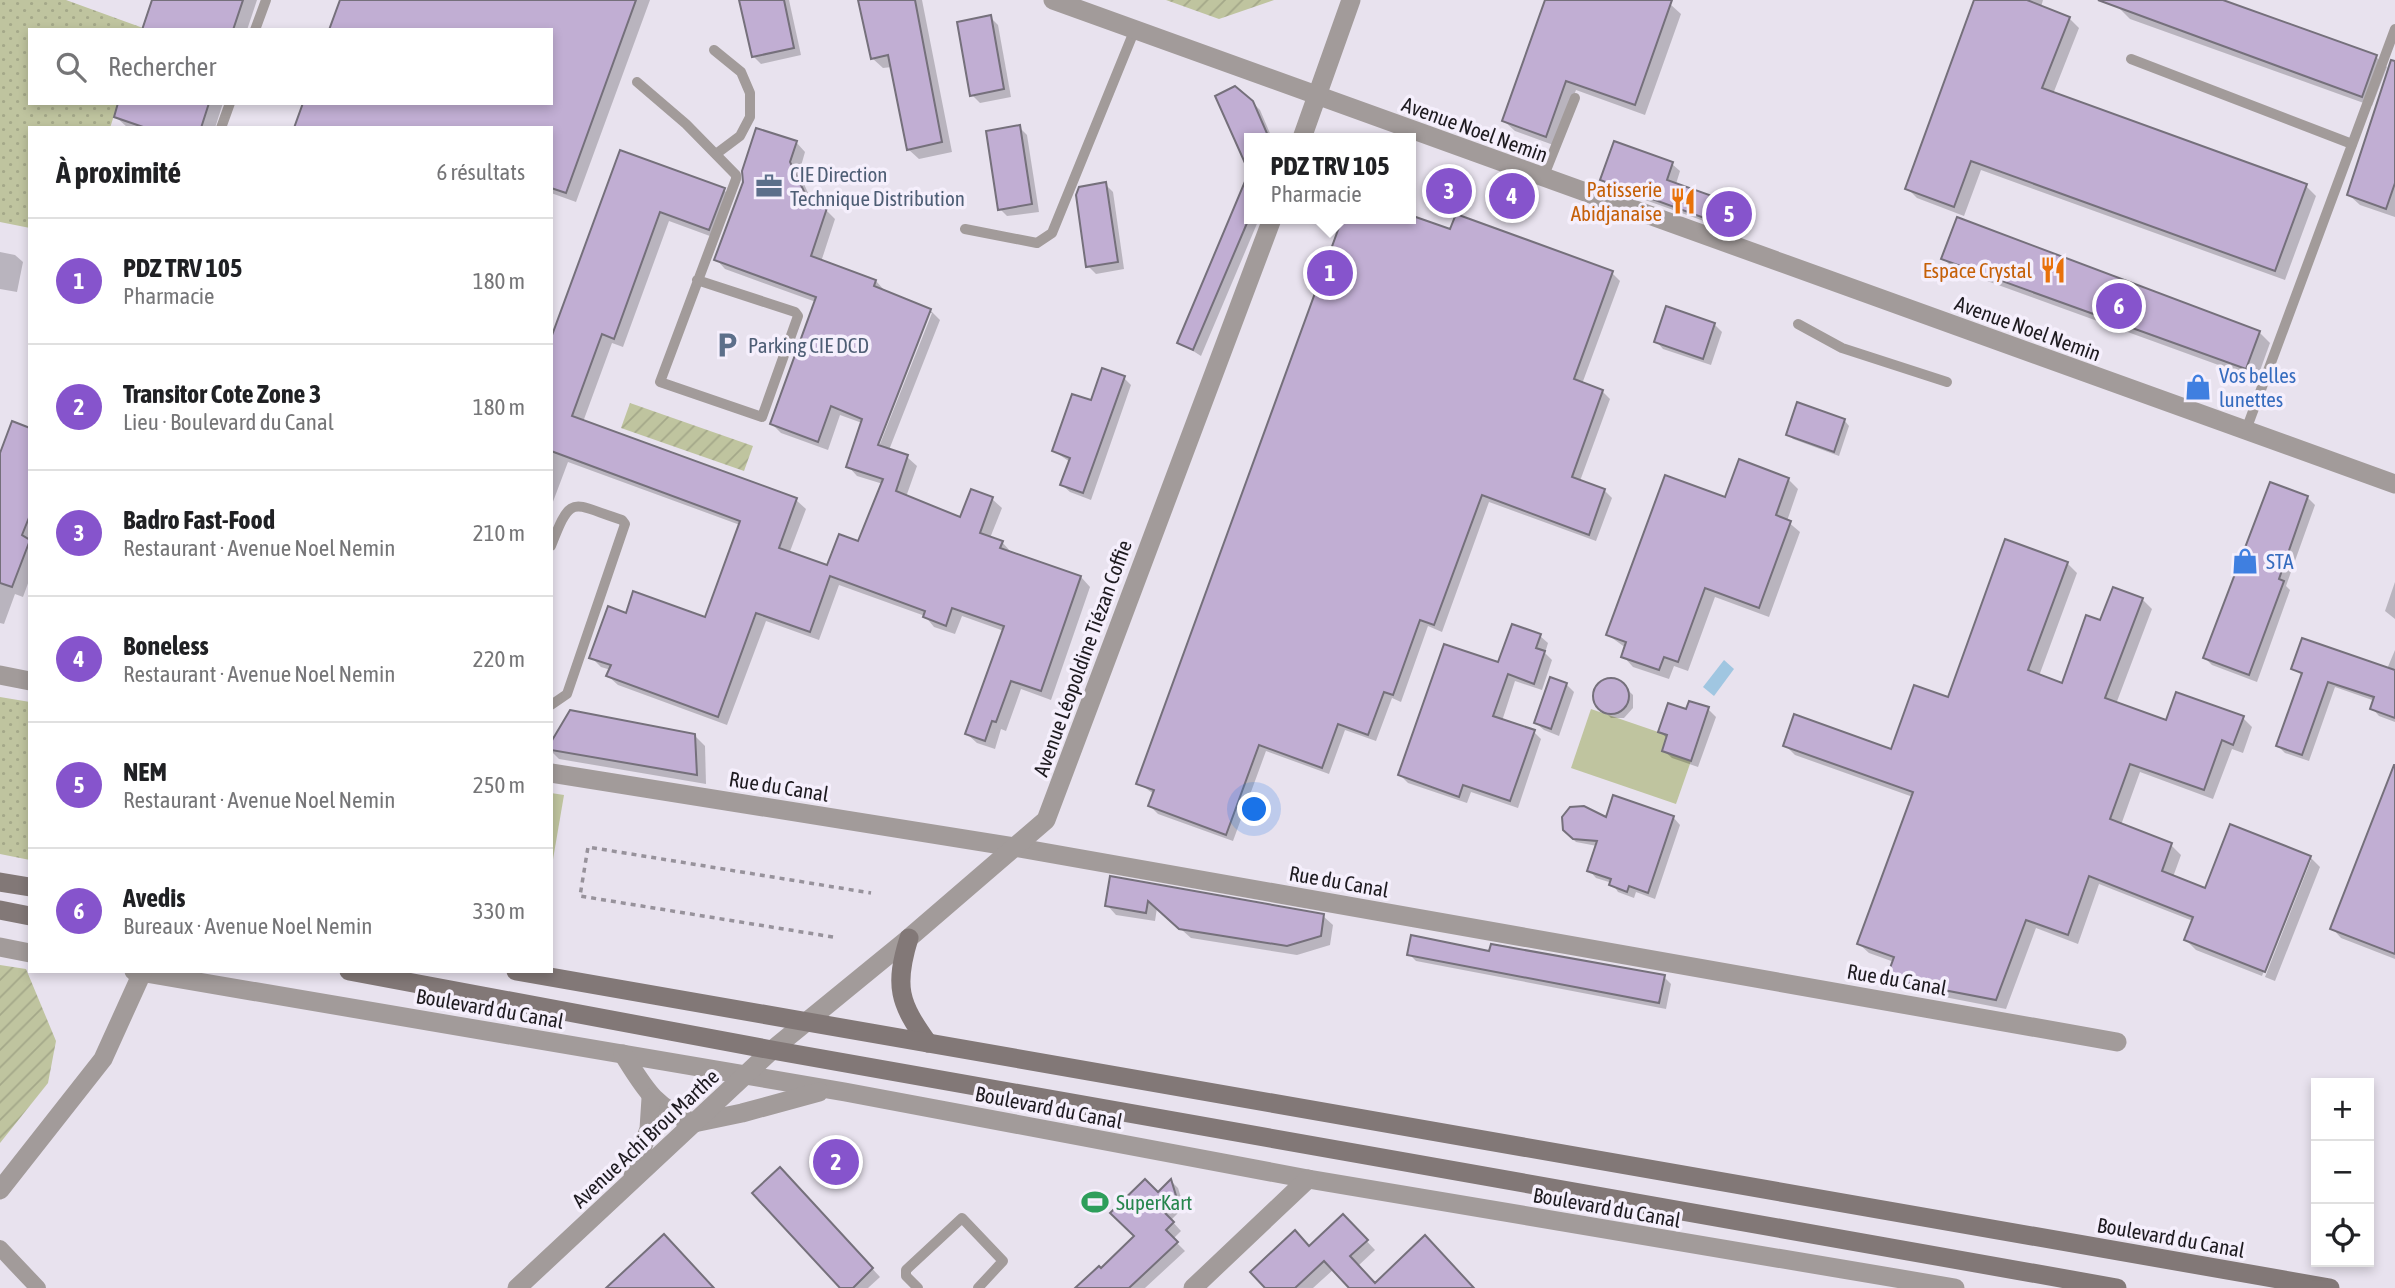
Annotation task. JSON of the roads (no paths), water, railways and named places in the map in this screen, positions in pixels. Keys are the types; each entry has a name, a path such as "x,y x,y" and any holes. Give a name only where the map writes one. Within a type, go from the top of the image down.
{"main road":[{"path":"0,881 28,887"},
{"path":"0,911 28,916"},
{"path":"909,938 900,968 900,991 908,1015 928,1043"},
{"name":"Boulevard du Canal","path":"361,973 772,1050 2118,1288"},
{"name":"Boulevard du Canal","path":"527,973 2330,1288"}],"street":[{"name":"Avenue Noel Nemin","path":"1053,0 1090,7 1135,29 1318,96 2395,484"},
{"path":"1304,133 1351,0"},
{"name":"Avenue Léopoldine Tiézan Coffie","path":"805,1022 909,938 1046,820 1270,224"},
{"path":"0,675 28,681"},
{"name":"Rue du Canal","path":"553,773 1014,848 2117,1042"},
{"path":"0,947 28,953"},
{"path":"0,1190 103,1059 138,973"},
{"name":"Boulevard du Canal","path":"144,973 829,1089 1833,1278 1955,1288"},
{"name":"Avenue Achi Brou Marthe","path":"517,1288 805,1022"},
{"path":"623,1054 651,1098 671,1114 694,1123 742,1114 829,1089"},
{"path":"628,1185 641,1158 649,1129 651,1098"},
{"path":"1193,1288 1308,1179"},
{"path":"0,1248 38,1288"}],"lane":[{"path":"256,28 265,0"},
{"path":"965,229 1037,243 1052,233 1135,29"},
{"path":"2246,430 2395,29"},
{"path":"715,50 741,72 750,93 750,117 740,136 716,154"},
{"path":"2131,58 2353,144"},
{"path":"637,82 687,124 736,175 736,180 696,280 660,382 762,416 798,316 795,312 696,280"},
{"path":"1543,178 1575,98"},
{"path":"222,126 229,105"},
{"path":"1798,324 1842,348 1947,382"},
{"path":"553,541 562,516 575,506 622,520 625,524 567,694 553,704"},
{"path":"918,1288 906,1276 906,1270 962,1218 1003,1261 978,1288"}],"water":[{"path":"1724,660 1734,669 1714,696 1703,687"}],"place":[{"name":"CIE Direction Technique Distribution","path":"769,186"},
{"name":"Badro Fast-Food","path":"1449,191"},
{"name":"Boneless","path":"1512,196"},
{"name":"Patisserie Abidjanaise","path":"1683,201"},
{"name":"NEM","path":"1729,214"},
{"name":"Espace Crystal","path":"2053,270"},
{"name":"PDZ TRV 105","path":"1330,273"},
{"name":"Avedis","path":"2119,306"},
{"name":"Parking CIE DCD","path":"727,345"},
{"name":"Vos belles lunettes","path":"2198,387"},
{"name":"STA","path":"2245,561"},
{"name":"Transitor Cote Zone 3","path":"836,1162"},
{"name":"SuperKart","path":"1095,1202"}]}
